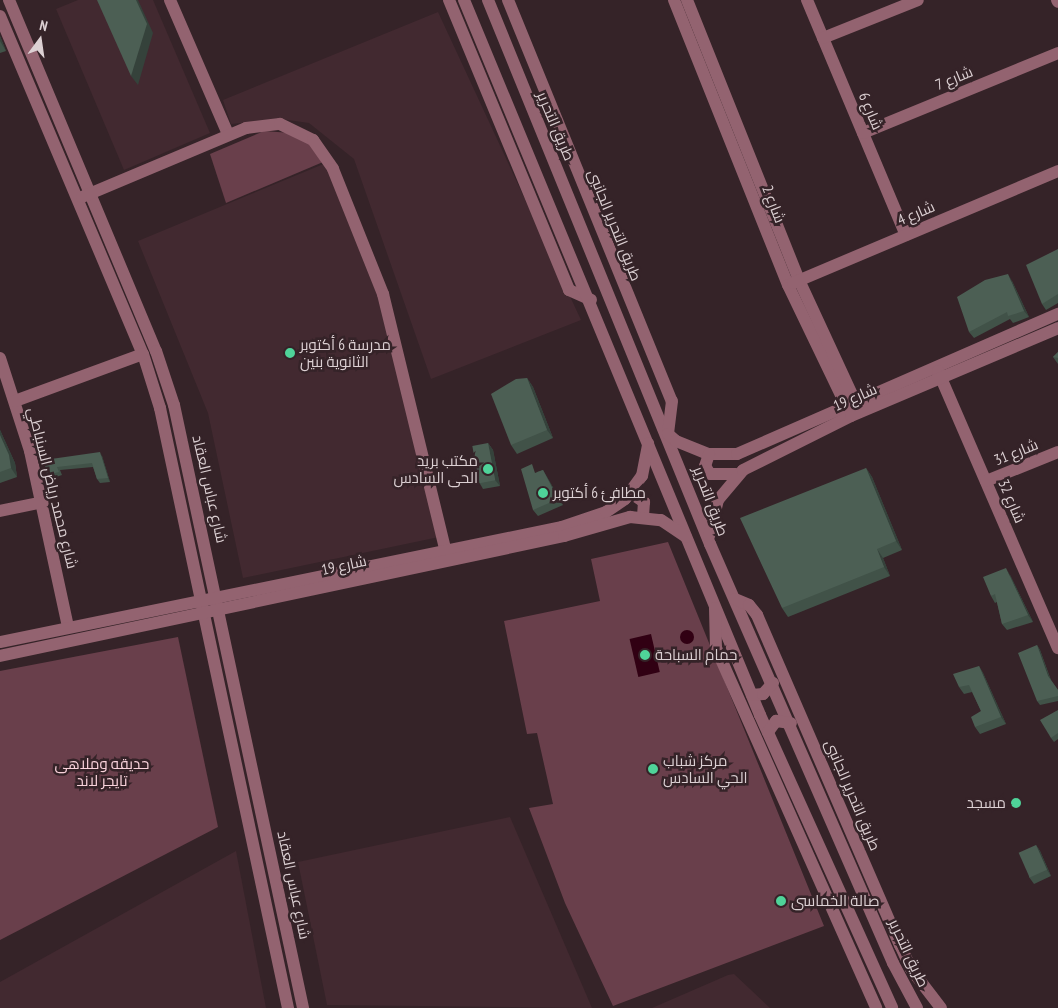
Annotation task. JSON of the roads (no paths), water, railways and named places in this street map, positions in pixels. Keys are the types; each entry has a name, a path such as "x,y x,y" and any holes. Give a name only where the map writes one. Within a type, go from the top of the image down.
{"street":[{"name":"شارع عباس العقاد","path":"9,0 90,193 174,405 304,1008"},
{"path":"170,0 228,134"},
{"path":"449,0 569,290 591,300"},
{"path":"464,0 509,111 591,300 752,695 861,944 892,1008"},
{"name":"طريق التحرير","path":"488,0 530,107 668,434 709,541 791,722 893,963 917,1008"},
{"name":"طريق التحرير الجانبى","path":"508,0 672,401 668,434"},
{"name":"شارع 2","path":"674,0 793,282 855,414"},
{"name":"شارع 2","path":"687,0 793,282"},
{"name":"شارع 6","path":"807,0 906,235"},
{"path":"823,38 918,0"},
{"name":"شارع عباس العقاد","path":"0,16 143,354 174,462 202,605 288,1008"},
{"name":"شارع 7","path":"863,133 1058,53"},
{"path":"509,111 522,114 530,107"},
{"path":"48,127 60,122"},
{"path":"78,200 90,193 228,134 260,125 290,126 313,140 333,169 383,294 445,548"},
{"path":"526,151 534,141 546,143"},
{"name":"شارع 4","path":"793,282 1058,171"},
{"name":"شارع 19","path":"668,434 709,454 737,454 849,402 1058,314"},
{"name":"شارع 19","path":"736,474 855,414 1058,328"},
{"path":"15,400 143,354"},
{"name":"شارع محمد رياض السنباطي","path":"0,358 15,400 43,502 68,627"},
{"name":"شارع 32","path":"936,366 986,482 1053,624 1058,648"},
{"name":"شارع 19","path":"0,642 68,627 202,605 219,609 563,531 606,512 631,493 646,464 648,441"},
{"name":"شارع 31","path":"986,482 1058,452"},
{"path":"709,454 705,466 710,474 736,474"},
{"path":"709,541 714,510 736,474"},
{"path":"631,493 644,502 643,517"},
{"path":"0,511 43,502"},
{"name":"شارع 19","path":"0,656 202,605 216,596 445,548 643,517 669,524 689,540"},
{"name":"طريق التحرير الجانبى","path":"735,600 749,605 757,615 911,969 941,1008"},
{"path":"716,605 716,648 876,1008"},
{"path":"752,695 763,694 773,683"},
{"path":"768,732 776,721 791,722"},
{"path":"854,961 861,944"},
{"path":"893,963 900,945"}],"place":[{"name":"مدرسة 6 أكتوبر الثانوية بنين","path":"290,353"},
{"name":"مكتب بريد الحى السادس","path":"488,469"},
{"name":"مطافئ 6 أكتوبر","path":"543,493"},
{"name":"حمام السباحة","path":"645,655"},
{"name":"مركز شباب الحي السادس","path":"653,769"},
{"name":"مسجد","path":"1016,803"},
{"name":"صالة الخماسى","path":"781,901"}],"park label":[{"name":"حديقه وملاهى تايجر لاند","path":"102,772"}]}
